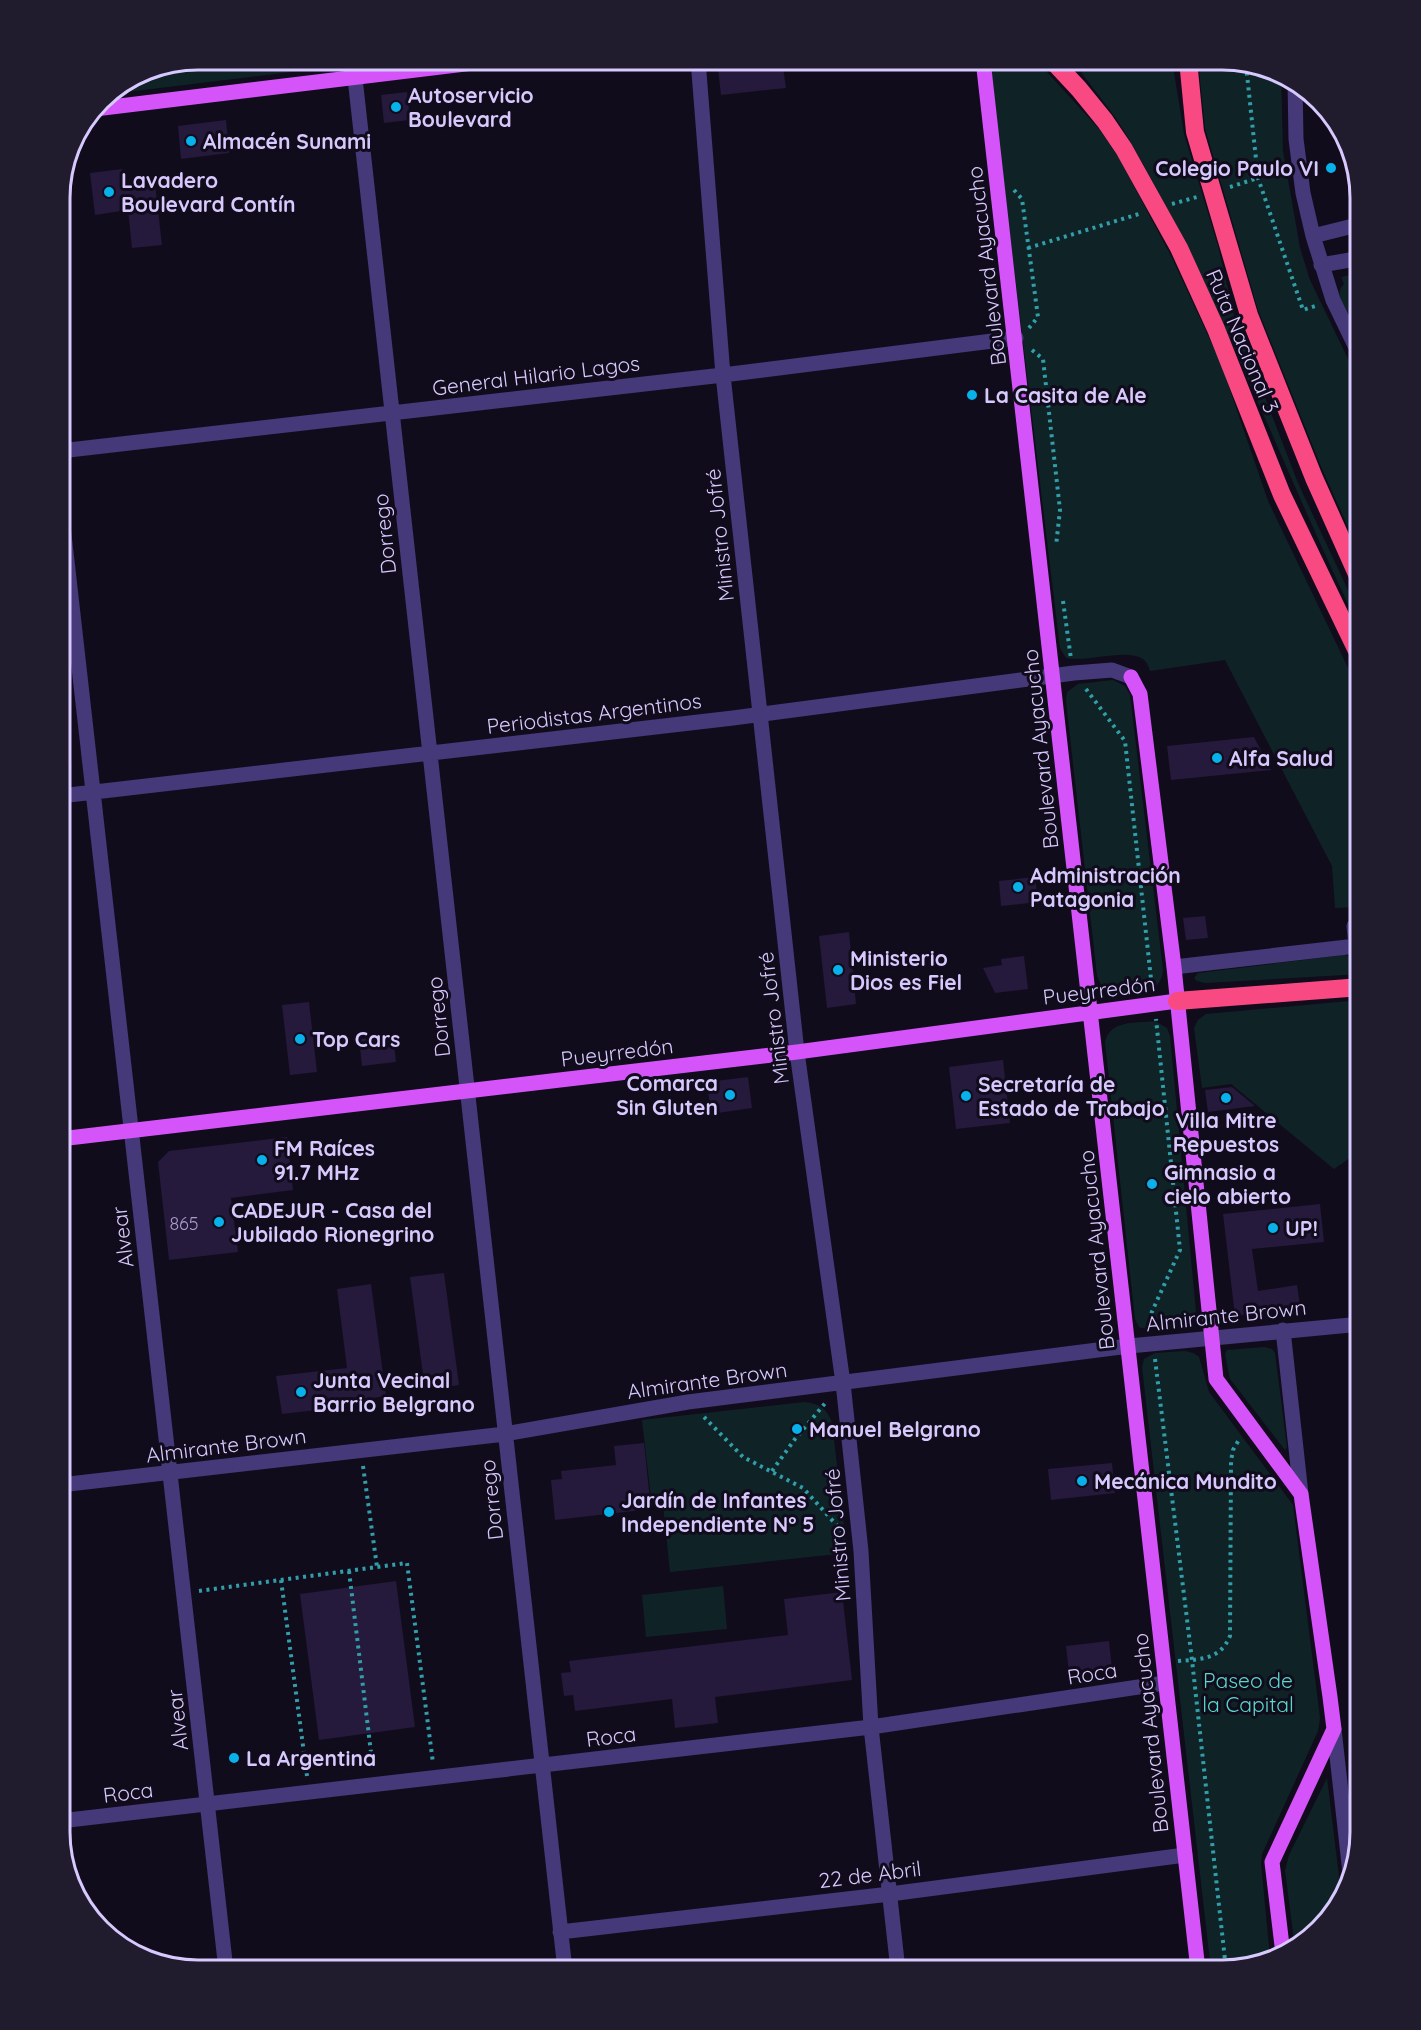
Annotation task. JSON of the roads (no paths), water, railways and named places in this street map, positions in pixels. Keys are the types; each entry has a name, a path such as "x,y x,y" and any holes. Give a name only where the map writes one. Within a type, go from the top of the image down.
{"highway":[{"name":"Ruta Nacional 3","path":"1062,71 1079,89 1124,149 1179,248 1216,329 1282,495 1350,636"},
{"name":"Ruta Nacional 3","path":"1189,71 1196,132 1249,315 1314,478 1350,558"},
{"path":"1178,1001 1350,988"}],"main road":[{"path":"109,107 412,70"},
{"name":"Boulevard Ayacucho","path":"984,71 1197,1960"},
{"path":"1131,677 1140,694 1174,967 1216,1379 1301,1494 1334,1729 1272,1862 1282,1944"},
{"name":"Pueyrredón","path":"70,1138 797,1052 1178,1001"}],"street":[{"name":"Dorrego","path":"354,70 564,1959"},
{"name":"Ministro Jofré","path":"699,70 723,375 797,1052 843,1383 861,1551 872,1728 897,1960"},
{"path":"1294,92 1296,140 1303,193 1321,265 1333,300 1350,335"},
{"path":"1313,236 1350,227"},
{"path":"1321,265 1350,260"},
{"name":"General Hilario Lagos","path":"71,450 723,375 1016,338"},
{"name":"Alvear","path":"71,594 225,1959"},
{"name":"Periodistas Argentinos","path":"71,795 760,714 1074,673 1112,670 1131,677"},
{"path":"1174,967 1350,947"},
{"name":"Almirante Brown","path":"70,1484 505,1434 688,1401 1129,1346 1350,1325"},
{"path":"1283,1330 1301,1494"},
{"name":"Roca","path":"70,1820 872,1728 1165,1683"},
{"path":"1334,1729 1348,1854"},
{"name":"22 de Abril","path":"560,1932 890,1894 1185,1855"}],"place":[{"name":"Autoservicio Boulevard","path":"396,107"},
{"name":"Almacén Sunami","path":"191,141"},
{"name":"Colegio Paulo VI","path":"1331,168"},
{"name":"Lavadero Boulevard Contín","path":"109,192"},
{"name":"La Casita de Ale","path":"972,395"},
{"name":"Alfa Salud","path":"1217,758"},
{"name":"Administración Patagonia","path":"1018,887"},
{"name":"Ministerio Dios es Fiel","path":"838,970"},
{"name":"Top Cars","path":"300,1039"},
{"name":"Comarca Sin Gluten","path":"730,1095"},
{"name":"Secretaría de Estado de Trabajo","path":"966,1096"},
{"name":"Villa Mitre Repuestos","path":"1226,1098"},
{"name":"FM Raíces 91.7 MHz","path":"262,1160"},
{"name":"Gimnasio a cielo abierto","path":"1152,1184"},
{"name":"CADEJUR - Casa del Jubilado Rionegrino","path":"219,1222"},
{"name":"UP!","path":"1273,1228"},
{"name":"Junta Vecinal Barrio Belgrano","path":"301,1392"},
{"name":"Manuel Belgrano","path":"797,1429"},
{"name":"Mecánica Mundito","path":"1082,1481"},
{"name":"Jardín de Infantes Independiente N° 5","path":"609,1512"},
{"name":"La Argentina","path":"234,1758"}],"park label":[{"name":"Paseo de la Capital","path":"1248,1692"}]}
